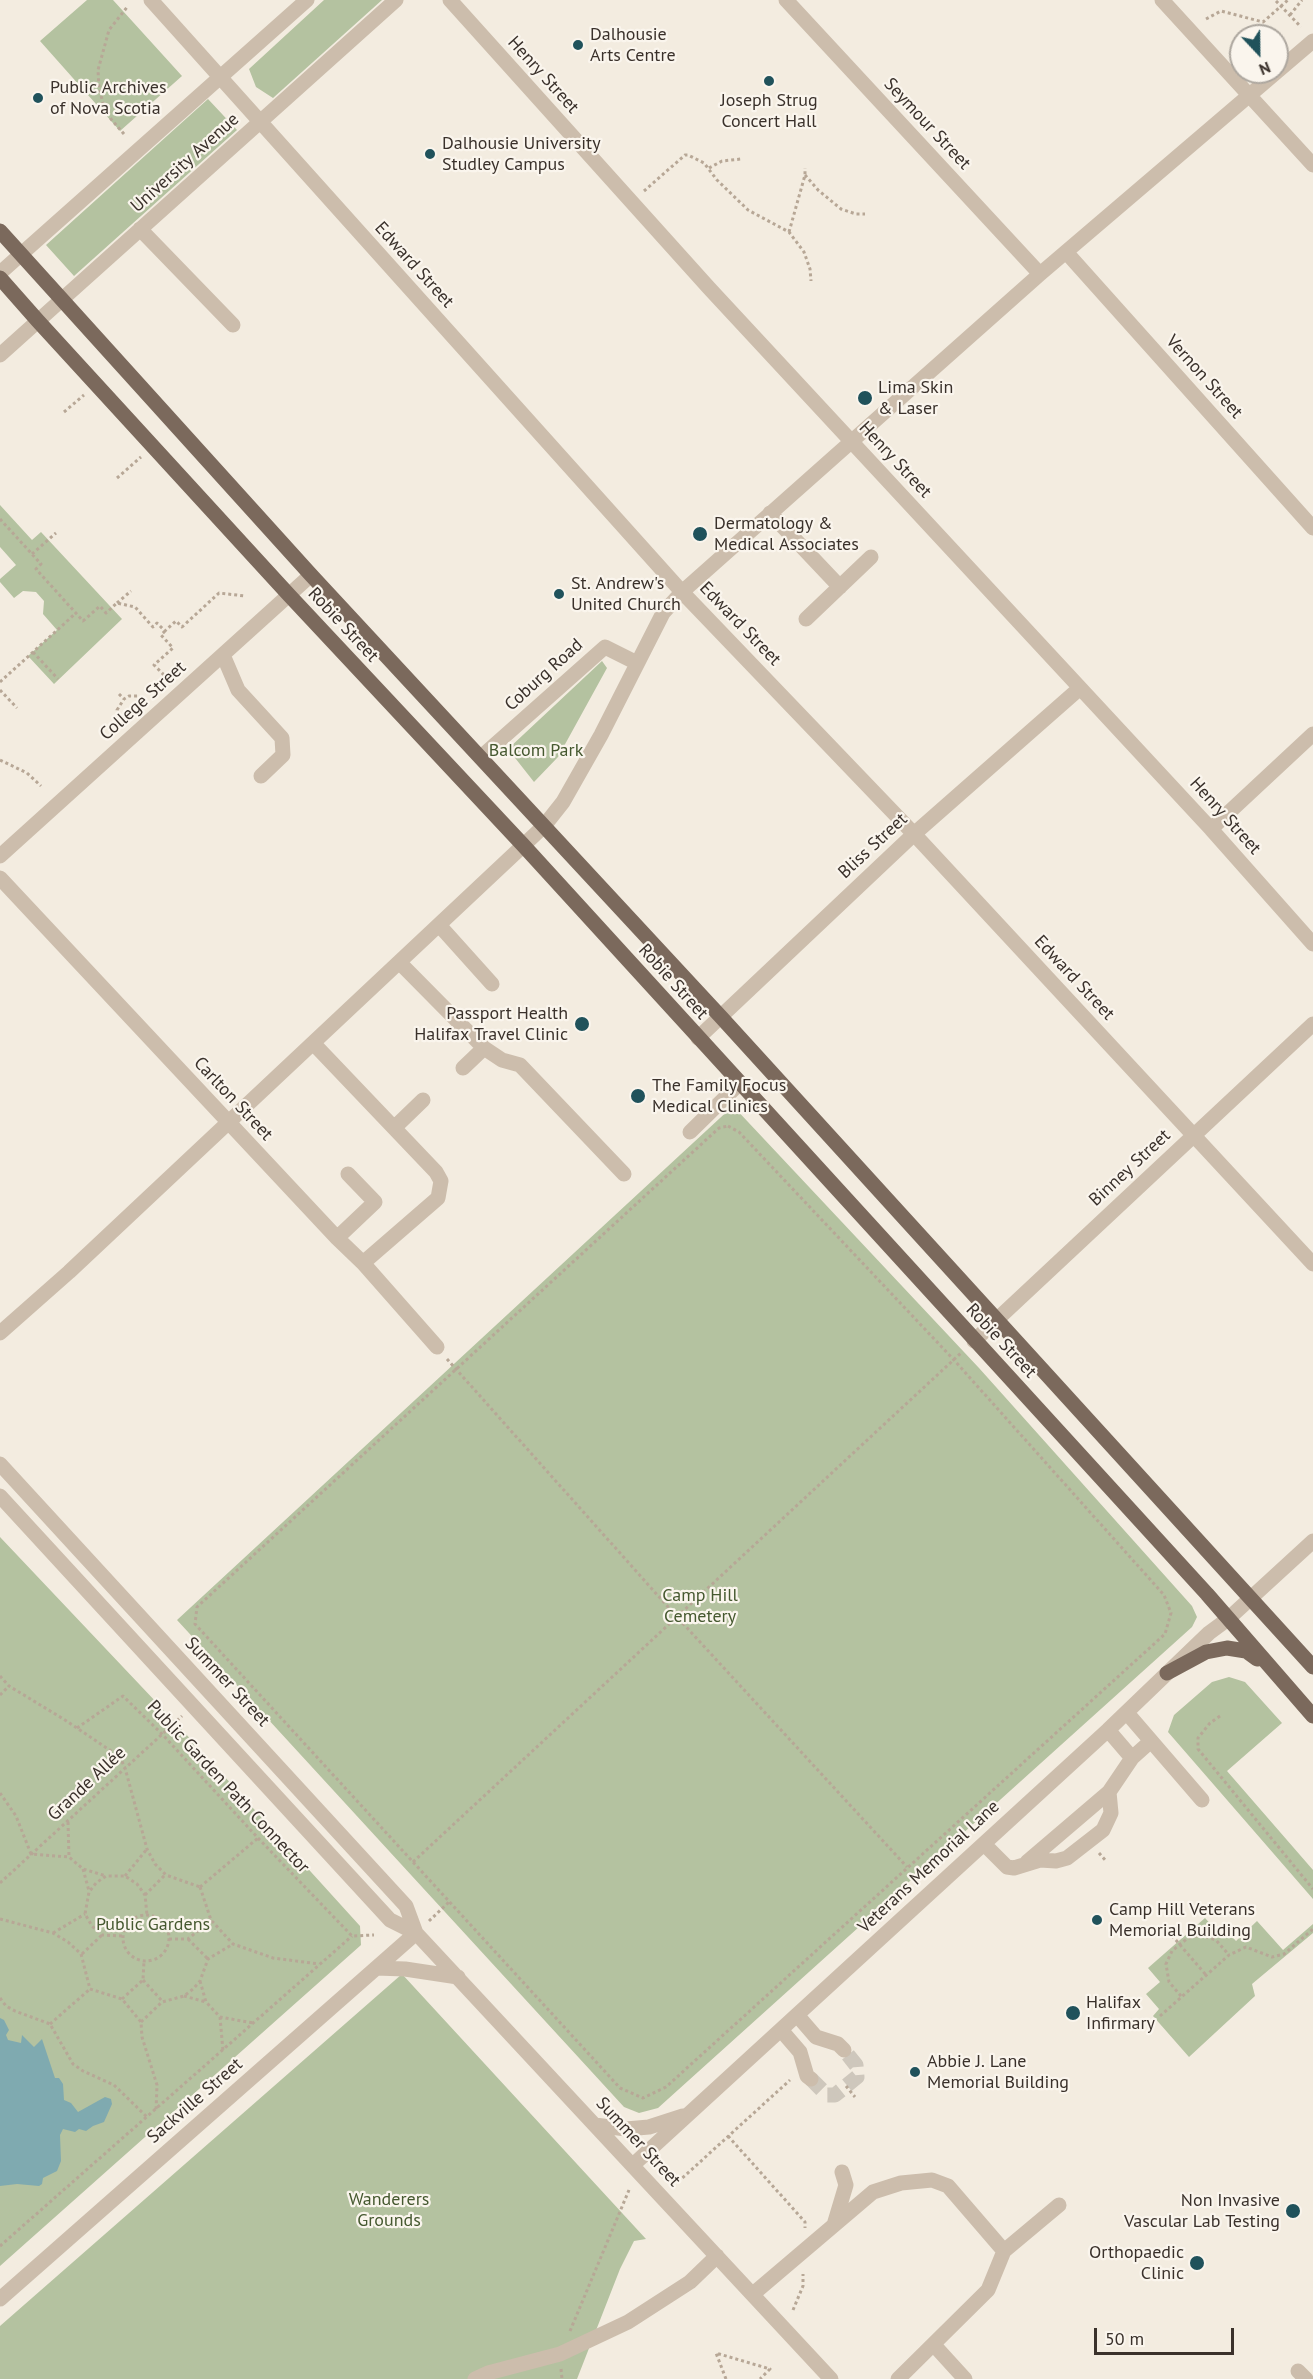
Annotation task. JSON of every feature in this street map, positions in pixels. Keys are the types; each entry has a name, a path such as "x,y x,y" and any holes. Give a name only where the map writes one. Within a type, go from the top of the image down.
{"main road":[{"name":"Robie Street","path":"0,231 311,575 721,1017 1313,1667"},
{"name":"Robie Street","path":"0,278 289,596 523,845 1207,1594 1313,1716"},
{"path":"1167,1673 1206,1652 1227,1648 1246,1651 1268,1666"}],"street":[{"name":"Edward Street","path":"151,0 682,591 914,834 1313,1264"},
{"path":"0,273 307,0"},
{"name":"University Avenue","path":"0,355 396,0"},
{"name":"Henry Street","path":"450,0 631,202 1211,829 1313,944"},
{"name":"Seymour Street","path":"786,0 1040,274"},
{"path":"1162,0 1313,165"},
{"path":"0,1333 229,1123 544,826 574,783 663,613 682,591 1040,274 1313,41"},
{"path":"141,229 233,325"},
{"name":"Vernon Street","path":"1066,252 1313,528"},
{"path":"770,513 840,587"},
{"path":"806,619 871,557"},
{"name":"College Street","path":"0,856 311,575"},
{"name":"Coburg Road","path":"481,757 605,646 637,663"},
{"path":"223,655 238,690 282,738 284,755 261,776"},
{"name":"Bliss Street","path":"698,1038 914,834 1080,688"},
{"path":"1211,829 1313,734"},
{"name":"Carlton Street","path":"0,878 363,1263 437,1347"},
{"path":"439,925 492,984"},
{"path":"399,962 484,1048 502,1060 520,1065 624,1174"},
{"name":"Binney Street","path":"974,1341 1313,1024"},
{"path":"313,1043 436,1172 441,1181 438,1198 363,1263"},
{"path":"463,1068 484,1048"},
{"path":"690,1132 740,1083"},
{"path":"394,1128 423,1100"},
{"path":"337,1238 375,1202 348,1174"},
{"name":"Summer Street","path":"0,1464 406,1906 416,1933"},
{"name":"Summer Street","path":"0,1496 390,1920 416,1933 831,2379"},
{"name":"Veterans Memorial Lane","path":"633,2165 1108,1730 1209,1633 1228,1619 1313,1541"},
{"path":"1126,1713 1202,1800"},
{"path":"1108,1730 1132,1758"},
{"path":"1025,1864 1109,1792 1132,1758 1151,1741"},
{"path":"984,1844 1007,1868 1040,1860 1056,1861 1067,1858 1103,1830 1111,1814 1109,1792"},
{"name":"Sackville Street","path":"0,2299 416,1933"},
{"path":"376,1968 458,1977"},
{"path":"797,2015 816,2037 838,2044 844,2050"},
{"path":"781,2030 800,2052 808,2073"},
{"path":"595,2125 626,2129 650,2127 689,2114"},
{"path":"834,2225 846,2185 842,2172"},
{"path":"753,2294 873,2192 901,2183 932,2180 948,2186 1004,2251"},
{"path":"898,2379 988,2290 1004,2251 1059,2205"},
{"path":"475,2379 488,2373 560,2354 628,2322 690,2282 717,2256"},
{"path":"934,2345 965,2379"}],"path":[{"path":"1206,19 1221,11 1263,21 1288,0"},
{"path":"1290,15 1302,0"},
{"path":"1276,1 1301,27"},
{"path":"124,134 111,119 102,103 98,70 109,30 128,6"},
{"path":"631,202 685,155 688,155 709,168 717,180 748,210 789,232 804,252 810,269 810,281"},
{"path":"709,168 722,161 741,159"},
{"path":"789,232 805,168"},
{"path":"805,175 818,190 841,209 856,214 865,214"},
{"path":"64,412 86,394"},
{"path":"117,478 142,455"},
{"path":"0,519 41,564 36,569 83,621 100,606 106,613 131,591"},
{"path":"32,554 56,533"},
{"path":"164,675 154,665 173,648 161,635 165,631 176,621 182,627 219,593 245,596"},
{"path":"117,603 135,607 153,627 157,623 165,631"},
{"path":"0,682 76,613"},
{"path":"33,652 58,679"},
{"path":"2,693 17,708"},
{"path":"119,694 124,699"},
{"path":"118,716 117,710 124,699 129,696 140,696"},
{"path":"0,760 27,773 41,786"},
{"path":"728,1126 739,1132 954,1360 1164,1595 1171,1613 1165,1634 666,2087 643,2098 620,2088 195,1624 197,1607 455,1369 719,1128 728,1126"},
{"path":"413,1862 974,1341"},
{"path":"455,1369 677,1617 907,1867"},
{"path":"0,1676 9,1686 120,1757 147,1850 155,1864 166,1875 200,1887"},
{"path":"0,1695 9,1686"},
{"name":"Public Garden Path Connector","path":"77,1728 123,1696 162,1734 352,1936"},
{"name":"Grande Allée","path":"0,1883 193,1706"},
{"path":"1220,1716 1210,1723 1198,1738 1198,1749 1313,1889"},
{"path":"0,1793 16,1816 31,1854 69,1857 83,1869 106,1876 125,1876 137,1884 145,1895 147,1915"},
{"path":"68,1821 69,1857"},
{"path":"200,1887 258,1838"},
{"path":"125,1876 147,1850"},
{"path":"83,1869 89,1892 85,1914 92,1926 102,1935 123,1936"},
{"path":"145,1895 166,1875"},
{"path":"89,1892 106,1876"},
{"path":"200,1887 211,1920 233,1944 273,1958 321,1964"},
{"path":"416,1933 449,1902"},
{"path":"53,1933 85,1914"},
{"path":"147,1915 160,1920 168,1932 169,1939 164,1952 152,1960 144,1961 131,1956 126,1950 123,1936 128,1923 147,1915"},
{"path":"0,1919 53,1933 81,1954 90,1989"},
{"path":"169,1939 188,1939 211,1920"},
{"path":"1160,2016 1229,1955 1246,1947 1272,1957 1284,1954 1313,1929"},
{"path":"1168,1932 1206,1975"},
{"path":"81,1954 102,1935"},
{"path":"0,2246 352,1936 374,1935"},
{"path":"1181,1996 1169,1982 1166,1964 1172,1951 1179,1945 1188,1938 1201,1935 1216,1940 1229,1955"},
{"path":"188,1939 208,1959"},
{"path":"141,2022 162,2002 184,1996 200,1981 208,1959 233,1944"},
{"path":"144,1961 143,1980 162,2002"},
{"path":"122,1999 143,1980"},
{"path":"200,1981 206,2002 220,2017 254,2024"},
{"path":"90,1989 122,1999 141,2022 142,2037 157,2085 156,2111"},
{"path":"50,2024 90,1989"},
{"path":"184,1996 206,2002"},
{"path":"0,1998 6,2006 15,2011 50,2024 73,2064 114,2085 148,2118"},
{"path":"220,2017 223,2052"},
{"path":"678,2182 728,2136 808,2073"},
{"path":"846,2086 855,2097"},
{"path":"728,2136 805,2222 803,2286 793,2310"},
{"path":"562,2379 560,2354 629,2190"},
{"path":"726,2379 716,2353 770,2369 760,2379"}],"green space":[{"path":"87,0 113,0 182,76 120,131 40,41"},
{"path":"324,0 382,0 273,98 256,87 249,69"},
{"path":"208,99 237,130 74,276 46,245"},
{"path":"0,505 32,540 41,532 122,619 54,684 28,656 57,630 43,614 44,601 36,592 23,591 14,598 0,582 0,579 16,565 0,547"},
{"name":"Balcom Park","path":"602,661 607,668 558,757 534,782 508,749"},
{"name":"Camp Hill Cemetery","path":"733,1106 979,1368 1192,1606 1197,1617 1192,1627 658,2108 639,2113 624,2107 177,1620"},
{"name":"Public Gardens","path":"0,1537 175,1722 360,1926 361,1945 0,2266"},
{"path":"1229,1677 1245,1682 1282,1723 1227,1771 1313,1870 1313,1899 1168,1732 1174,1715 1212,1682"},
{"path":"1205,1918 1217,1931 1222,1926 1236,1941 1257,1921 1283,1950 1313,1924 1313,1933 1252,1984 1255,1996 1189,2057 1153,2016 1159,2009 1146,1994 1160,1982 1148,1968"},
{"name":"Wanderers Grounds","path":"402,1974 646,2239 634,2241 620,2269 577,2379 0,2379 0,2326"}],"water":[{"path":"0,2018 4,2020 9,2030 6,2035 8,2040 21,2043 22,2035 34,2047 42,2039 55,2078 59,2078 63,2084 64,2100 71,2103 78,2112 105,2097 111,2099 112,2104 104,2122 86,2131 79,2129 75,2132 63,2129 60,2135 61,2161 57,2171 43,2178 39,2186 17,2184 0,2186"}],"tunnel":[{"path":"811,2079 827,2095 835,2095 857,2077 856,2065 844,2050"}],"place":[{"name":"Dalhousie Arts Centre","path":"578,45"},
{"name":"Joseph Strug Concert Hall","path":"769,81"},
{"name":"Public Archives of Nova Scotia","path":"38,98"},
{"name":"Dalhousie University Studley Campus","path":"430,154"},
{"name":"Lima Skin & Laser","path":"865,398"},
{"name":"Dermatology & Medical Associates","path":"700,534"},
{"name":"St. Andrew's United Church","path":"559,594"},
{"name":"Passport Health Halifax Travel Clinic","path":"582,1024"},
{"name":"The Family Focus Medical Clinics","path":"638,1096"},
{"name":"Camp Hill Veterans Memorial Building","path":"1097,1920"},
{"name":"Halifax Infirmary","path":"1073,2013"},
{"name":"Abbie J. Lane Memorial Building","path":"915,2072"},
{"name":"Non Invasive Vascular Lab Testing","path":"1293,2211"},
{"name":"Orthopaedic Clinic","path":"1197,2263"}]}
